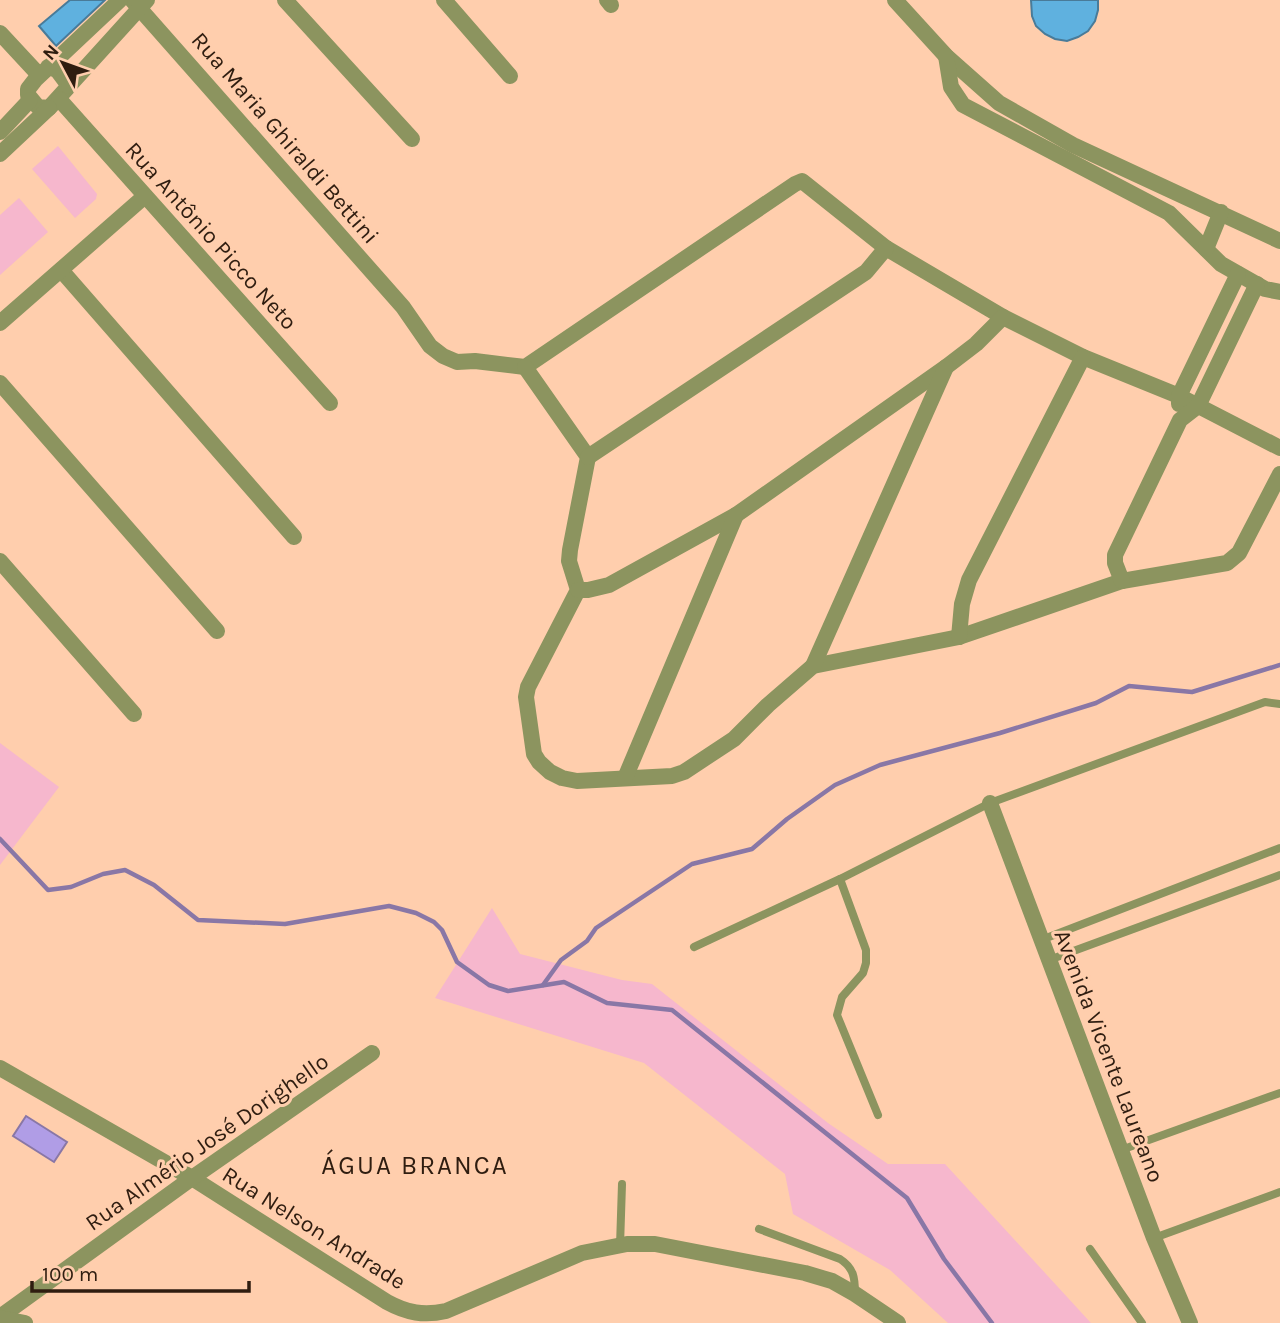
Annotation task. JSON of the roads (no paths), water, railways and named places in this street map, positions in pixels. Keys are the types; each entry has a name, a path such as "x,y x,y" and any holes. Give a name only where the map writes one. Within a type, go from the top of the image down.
{"street":[{"path":"59,98 38,107 30,100 28,89 43,71 120,0"},
{"path":"285,0 412,139"},
{"path":"444,0 510,76"},
{"path":"895,0 946,56 999,103 1073,145 1221,212 1280,242"},
{"path":"0,155 59,98 140,3"},
{"name":"Rua Maria Ghiraldi Bettini","path":"140,3 402,307 430,346 457,362 475,361 525,367"},
{"path":"0,33 43,71"},
{"path":"946,56 951,87 963,104 1169,213 1221,264 1265,289 1280,292"},
{"name":"Rua Antônio Picco Neto","path":"43,71 57,70 59,98 330,403"},
{"path":"0,132 30,100"},
{"path":"588,457 525,367 799,182 807,184 886,248 1003,317 1083,357 1178,396 1280,447"},
{"path":"0,323 145,196"},
{"path":"1206,248 1221,212"},
{"path":"886,248 866,272 588,457 569,561 578,590 526,692 534,754 544,767 569,780 584,781 667,777 684,772 734,739 813,666 946,367"},
{"path":"61,270 294,537"},
{"path":"1180,420 1178,396 1238,274"},
{"path":"1122,581 1115,555 1180,420 1198,406 1257,284"},
{"path":"578,590 609,585 736,515 946,367 976,344 1003,317"},
{"path":"960,637 966,587 1083,357"},
{"path":"0,383 217,631"},
{"path":"813,666 960,637 1122,581 1227,563 1234,560 1280,474"},
{"path":"625,778 736,515"},
{"path":"0,561 134,714"},
{"name":"Avenida Vicente Laureano","path":"990,803 1154,1238 1190,1323"},
{"name":"Rua Almério José Dorighello","path":"0,1318 192,1178 372,1053"},
{"name":"Rua Nelson Andrade","path":"3,1076 192,1178 387,1302 417,1314 446,1311 582,1253 620,1245 655,1244 792,1270 832,1281 898,1323"},
{"path":"0,1318 25,1323"}],"lane":[{"path":"694,947 990,803 1265,702 1280,704"},
{"path":"1041,940 1280,848"},
{"path":"1049,960 1280,875"},
{"path":"840,878 866,950 866,963 863,973 842,997 836,1016 878,1115"},
{"path":"1121,1150 1280,1093"},
{"path":"620,1245 622,1184"},
{"path":"1154,1238 1280,1192"},
{"path":"759,1229 840,1259 849,1265 854,1275 855,1294"},
{"path":"1090,1249 1142,1323"}],"waterway":[{"path":"543,985 561,960 587,941 596,928 692,864 752,849 787,819 835,785 880,765 1000,733 1096,703 1129,686 1192,692 1280,665"},
{"path":"0,839 48,890 71,887 103,874 125,870 154,885 198,920 285,924 389,906 416,913 434,922 442,930 457,962 489,985 508,991 564,982 607,1003 672,1010 907,1198 944,1259 992,1323"}],"district":[{"name":"ÁGUA BRANCA","path":"415,1165"}]}
